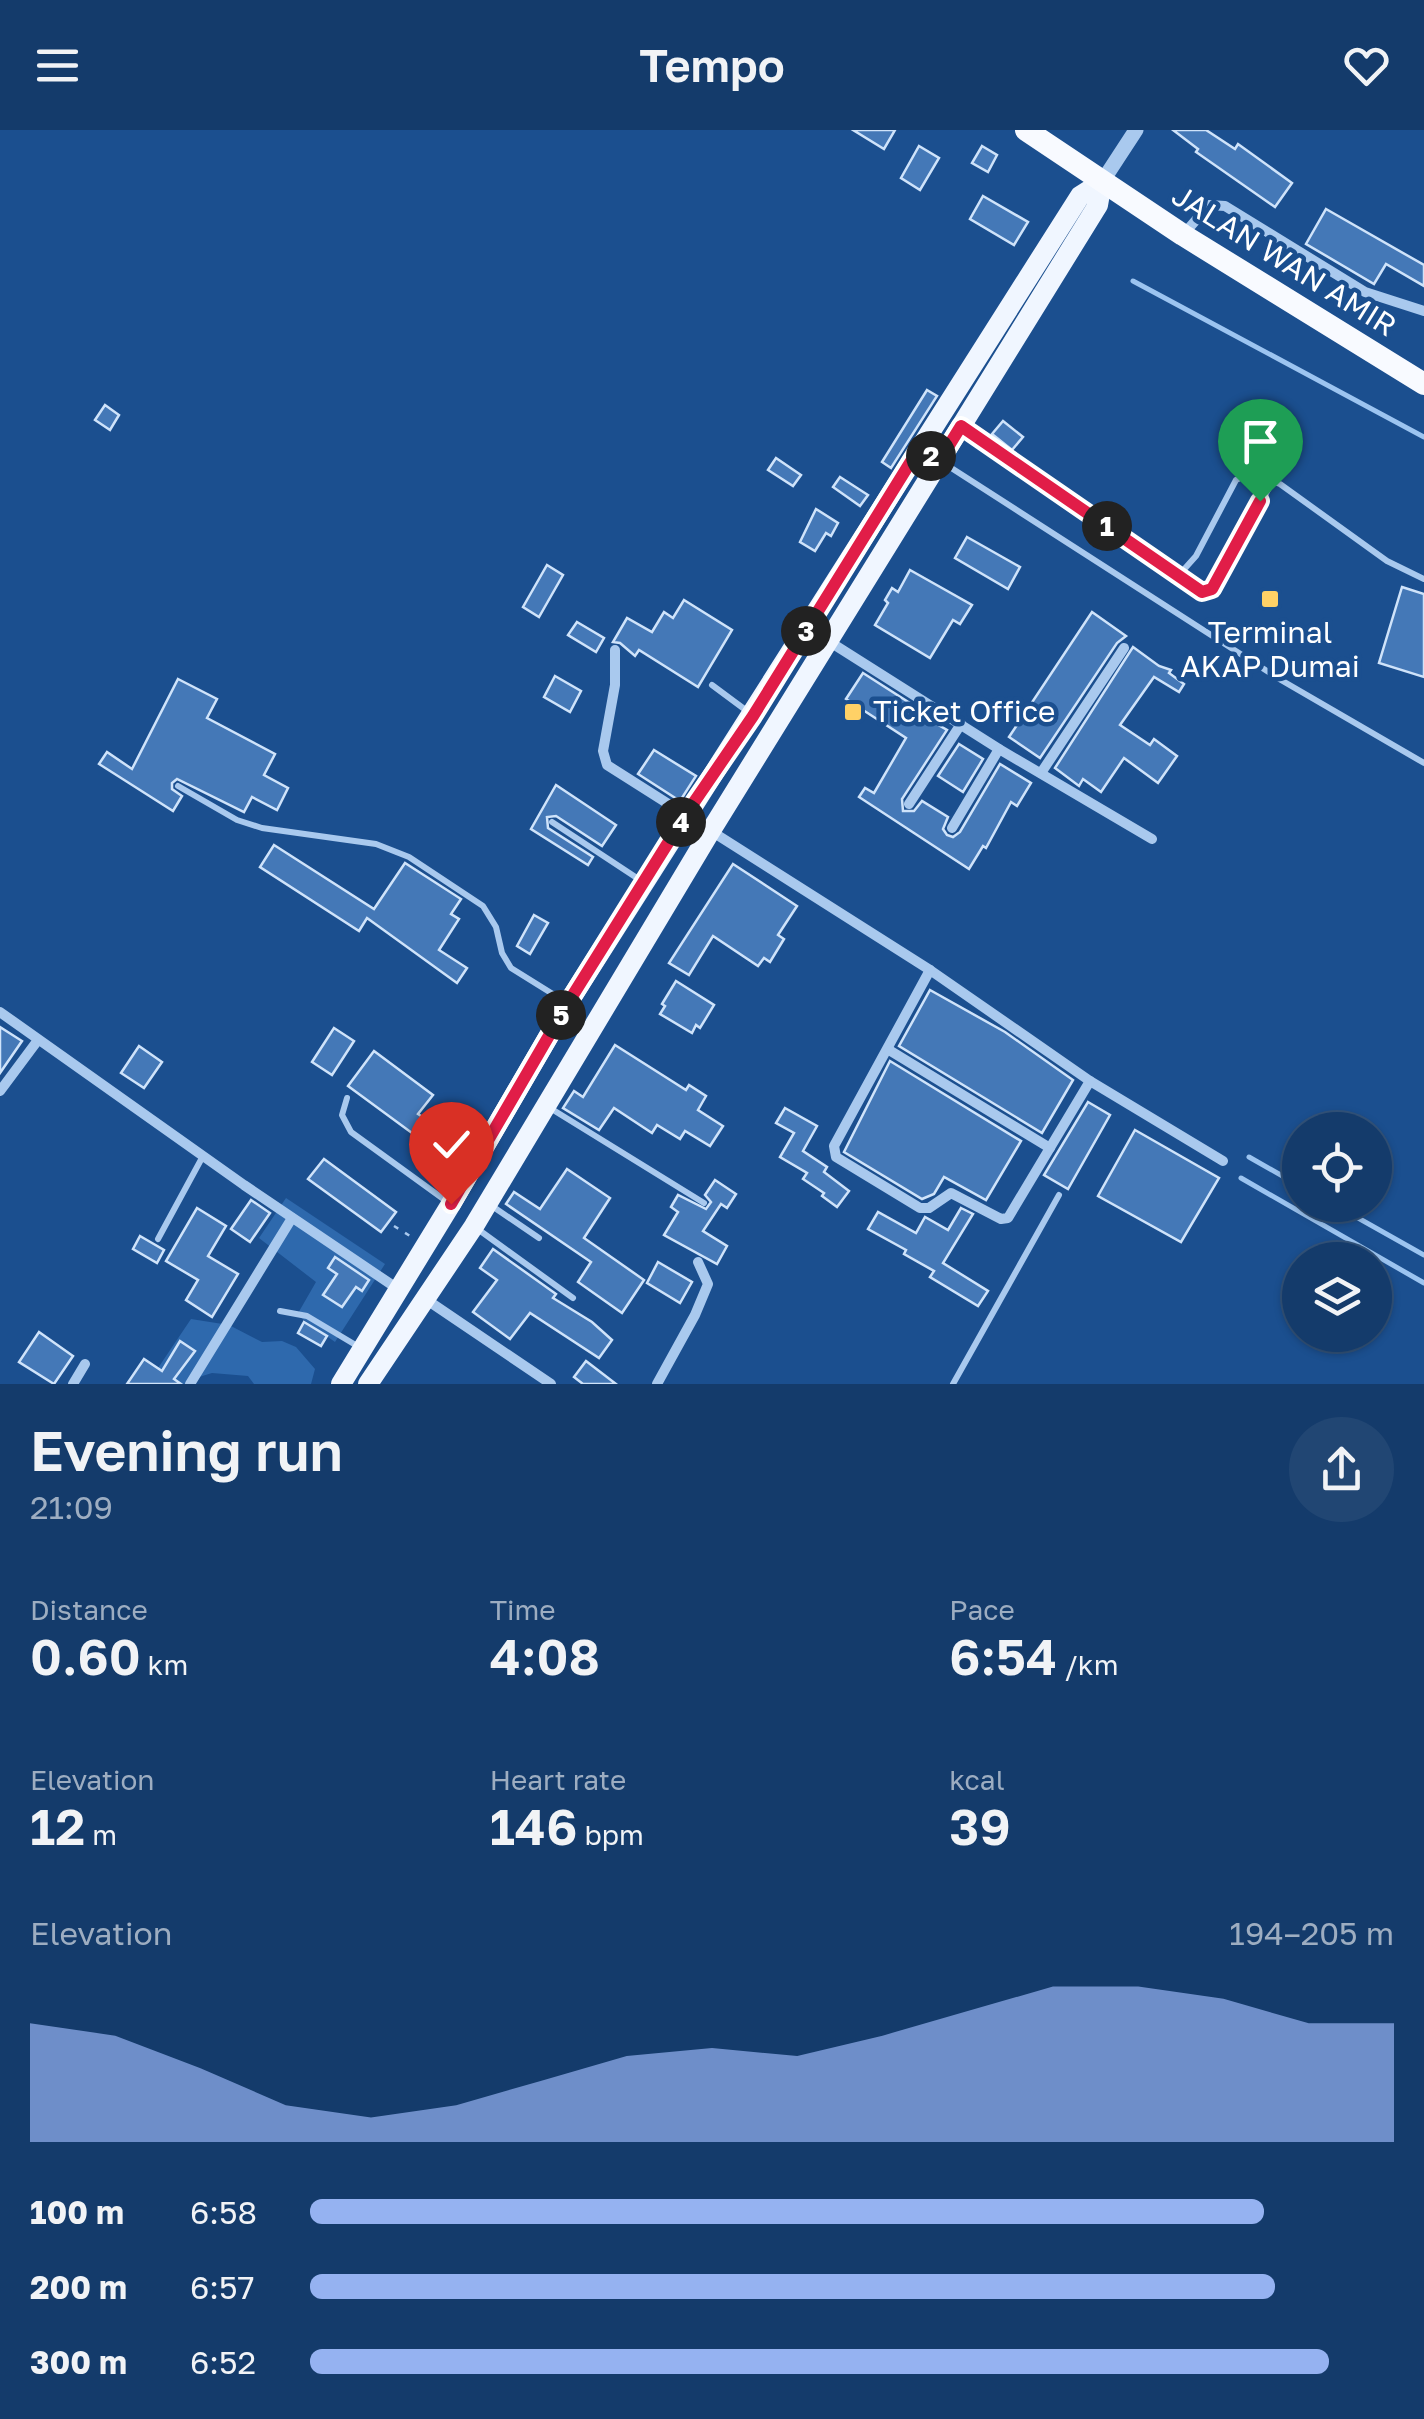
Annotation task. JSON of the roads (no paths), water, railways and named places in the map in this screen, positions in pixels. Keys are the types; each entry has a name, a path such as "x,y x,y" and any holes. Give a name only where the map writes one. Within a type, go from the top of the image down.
{"highway":[{"name":"JALAN WAN AMIR","path":"1026,130 1183,235 1424,384"}],"main road":[{"path":"1108,185 710,832 474,1226 367,1384 344,1378 568,1003 686,814 753,716 939,414 1080,196 1108,185"},
{"path":"939,414 961,426"},
{"path":"918,450 940,460"}],"street":[{"path":"1108,185 1136,130"},
{"path":"1183,235 1208,205 1225,206 1365,292 1424,311"},
{"path":"830,642 999,749 1152,839"},
{"path":"1041,773 1124,648"},
{"path":"615,650 616,685 604,760 710,832 930,970 1090,1081 1223,1161"},
{"path":"910,804 961,724"},
{"path":"952,828 999,749"},
{"path":"930,970 834,1146 834,1155 924,1210 950,1193 1005,1219 1090,1081"},
{"path":"0,1012 398,1289"},
{"path":"0,1091 38,1040"},
{"path":"889,1050 1050,1148"},
{"path":"190,1384 292,1218"},
{"path":"658,1384 708,1284 698,1262"},
{"path":"424,1298 551,1384"},
{"path":"73,1384 84,1364"}],"lane":[{"path":"961,426 1202,592 1212,589 1273,481"},
{"path":"940,460 1281,680 1424,763"},
{"path":"1179,575 1196,556 1236,480 1248,474 1273,481 1387,561 1424,579"},
{"path":"712,685 753,716"},
{"path":"178,786 238,820 262,828 376,844 409,856 483,906 512,968 568,1003"},
{"path":"552,822 645,883"},
{"path":"346,1098 342,1114 350,1132 451,1204"},
{"path":"545,1105 704,1203"},
{"path":"158,1239 203,1156"},
{"path":"953,1384 1059,1195"},
{"path":"487,1203 539,1238"},
{"path":"474,1226 573,1298"},
{"path":"280,1311 307,1316 360,1348"}],"waterway":[{"path":"1133,281 1424,437"},
{"path":"1249,1157 1282,1176"},
{"path":"1241,1178 1424,1283"},
{"path":"1365,1222 1424,1255"}],"place":[{"name":"Terminal AKAP Dumai","path":"1270,599"},
{"name":"Ticket Office","path":"853,712"}]}
